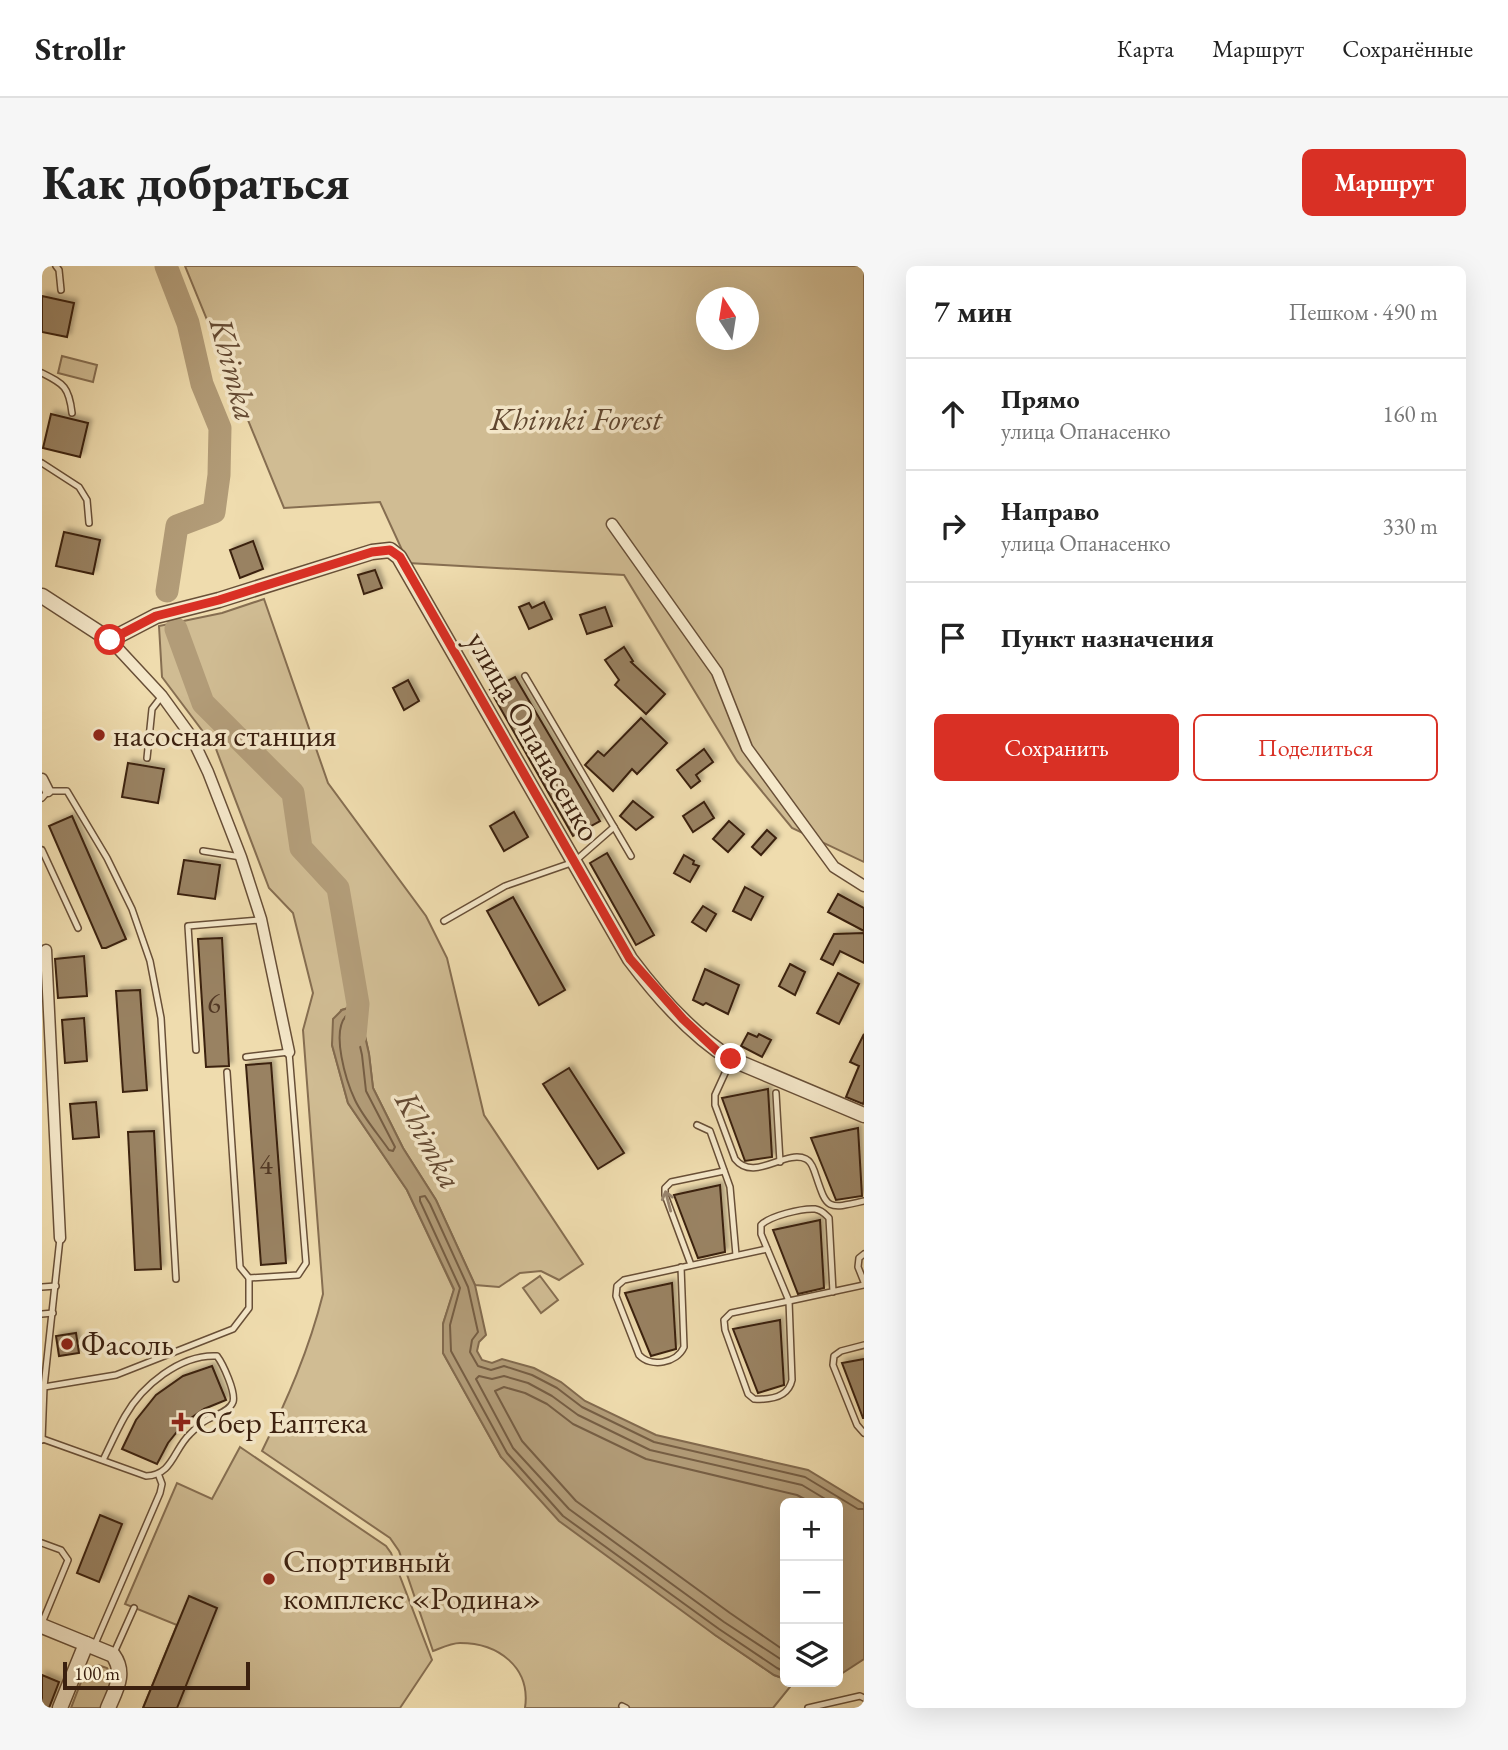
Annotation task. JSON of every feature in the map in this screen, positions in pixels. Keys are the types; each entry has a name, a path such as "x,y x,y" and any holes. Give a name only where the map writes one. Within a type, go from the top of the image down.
{"street":[{"path":"612,524 717,672 747,748 834,867 864,887"},
{"name":"улица Опанасенко","path":"110,640 156,616 219,600 372,552 390,550 400,557 630,959 642,975 717,1051 864,1115"},
{"path":"42,596 110,640 162,696 191,736 241,857 261,919 289,1052"},
{"path":"42,779 45,794"},
{"path":"44,950 60,1238"},
{"path":"42,1625 113,1655 120,1664 121,1675 108,1708"},
{"path":"60,1708 90,1646"}],"lane":[{"path":"56,266 61,290"},
{"path":"42,373 62,383 70,396 72,413"},
{"path":"42,463 79,487 87,500 89,523"},
{"path":"525,676 631,856"},
{"path":"147,758 152,709 162,696"},
{"path":"45,794 67,791 107,858 132,909 150,961 161,1018 176,1279"},
{"path":"444,921 505,886 574,862 614,827"},
{"path":"42,850 78,928"},
{"path":"203,851 241,857"},
{"path":"196,1050 188,926 261,919"},
{"path":"246,1057 289,1052 306,1263 298,1275 248,1278"},
{"path":"731,1059 715,1095 715,1105 740,1166 749,1168 797,1158 805,1159 812,1164 824,1199 830,1205 838,1207 864,1201"},
{"path":"44,1387 116,1375 233,1329 249,1308 248,1278 240,1267 227,1072"},
{"path":"776,1093 780,1162"},
{"path":"697,1125 710,1130 730,1187 736,1255"},
{"path":"691,1265 665,1195 665,1188 671,1182 724,1171"},
{"path":"833,1292 829,1218 814,1209 768,1218 761,1225 761,1234 789,1301 792,1380 790,1389 784,1395 754,1399 748,1394 743,1381 724,1330 724,1320 731,1313 789,1301 833,1292 864,1284 858,1267 859,1258 864,1254"},
{"path":"60,1238 44,1387 43,1440 146,1476 159,1476 181,1443 204,1421 229,1408 233,1402 233,1394 217,1356 179,1365 147,1387 126,1415 103,1460"},
{"path":"681,1267 684,1347 681,1354 675,1358 653,1363 645,1361 639,1356 616,1296 617,1286 624,1280 681,1267 736,1255 767,1249"},
{"path":"42,1287 56,1286"},
{"path":"42,1314 53,1313"},
{"path":"864,1345 841,1350 834,1356 833,1365 857,1425 864,1433"},
{"path":"90,1646 160,1493 162,1484 159,1476"},
{"path":"42,1543 61,1550 68,1560 42,1625"},
{"path":"113,1655 134,1608"},
{"path":"808,1708 860,1696 864,1698"}],"green space":[{"name":"Khimki Forest","path":"185,266 864,266 864,862 792,828 737,761 624,575 408,563 380,502 284,508"},
{"path":"62,356 97,365 93,382 58,373"},
{"path":"264,599 328,783 426,916 447,958 484,1115 583,1264 559,1280 541,1271 520,1273 499,1287 475,1285 436,1200 403,1148 373,1088 369,1054 358,1005 341,1010 332,1045 348,1103 407,1190 454,1290 443,1324 443,1353 501,1457 715,1635 780,1677 780,1687 790,1687 773,1708 525,1708 523,1681 517,1669 499,1653 487,1647 460,1643 433,1651 399,1551 390,1538 262,1451 297,1374 323,1294 303,1030 313,993 293,913 269,888 216,749 162,677 159,626 222,613"},
{"path":"540,1276 558,1300 541,1313 523,1288"},
{"name":"Спортивный комплекс «Родина»","path":"240,1447 386,1546 391,1553 432,1660 400,1708 143,1708 177,1625 125,1604 177,1483 212,1499"},
{"path":"98,1665 107,1668 113,1679 102,1708 71,1708 86,1669"}],"water":[{"path":"358,1005 369,1054 373,1088 403,1148 436,1200 475,1285 486,1335 479,1342 477,1351 482,1360 492,1363 502,1359 534,1368 561,1382 585,1401 656,1435 808,1470 864,1504 864,1659 843,1673 843,1498 780,1498 780,1677 715,1635 559,1521 501,1457 443,1353 443,1324 454,1289 407,1190 348,1103 332,1045 333,1019 342,1010"}],"building":[{"path":"42,296 74,303 67,337 42,332"},
{"path":"51,414 88,423 80,457 43,448"},
{"path":"64,532 100,540 93,574 56,566"},
{"path":"253,541 263,569 240,578 230,550"},
{"path":"375,570 382,588 364,594 358,575"},
{"path":"544,602 552,619 529,629 519,607 529,603 532,608"},
{"path":"605,607 612,626 587,634 580,615"},
{"path":"624,647 633,661 631,662 665,694 646,714 615,685 619,680 605,660"},
{"path":"515,677 600,821 573,836 490,690"},
{"path":"408,680 419,701 404,710 393,688"},
{"path":"641,718 667,743 637,774 632,769 613,791 585,765 598,751 604,756"},
{"path":"704,749 713,762 696,775 700,781 691,788 677,770"},
{"path":"128,763 164,769 158,803 122,797"},
{"path":"633,801 653,817 636,830 620,816"},
{"path":"704,802 714,818 693,832 683,816"},
{"path":"514,812 528,837 504,851 490,826"},
{"path":"72,816 126,939 106,948 102,948 49,826"},
{"path":"729,821 744,834 728,852 713,839"},
{"path":"767,830 776,838 761,855 752,847"},
{"path":"607,853 654,935 636,945 590,863"},
{"path":"684,855 699,866 690,882 674,873"},
{"path":"184,860 220,865 215,899 178,894"},
{"path":"745,887 763,897 751,920 733,911"},
{"path":"838,894 864,908 864,931 828,912"},
{"path":"513,897 565,990 539,1005 487,911"},
{"path":"703,906 716,914 706,931 692,922"},
{"path":"864,933 864,963 840,951 833,965 821,959 834,934"},
{"path":"222,938 229,1066 206,1067 198,939"},
{"path":"84,956 87,996 58,998 55,959"},
{"path":"790,964 805,972 795,995 779,986"},
{"path":"705,969 739,985 728,1014 693,1000"},
{"path":"838,973 859,984 839,1024 817,1013"},
{"path":"140,990 147,1090 123,1092 116,991"},
{"path":"84,1018 87,1061 65,1063 62,1020"},
{"path":"748,1033 757,1037 759,1034 771,1040 762,1057 741,1046"},
{"path":"864,1034 863,1104 846,1097 859,1066 850,1062"},
{"path":"271,1063 286,1263 261,1265 246,1065"},
{"path":"569,1068 624,1153 598,1169 543,1084"},
{"path":"768,1089 772,1157 745,1161 722,1098"},
{"path":"96,1102 99,1137 73,1139 70,1104"},
{"path":"858,1128 862,1196 836,1200 811,1138"},
{"path":"154,1131 161,1269 135,1270 128,1132"},
{"path":"720,1185 725,1252 698,1258 674,1195"},
{"path":"820,1220 824,1288 798,1294 773,1230"},
{"path":"672,1283 676,1349 651,1356 625,1293"},
{"path":"780,1320 784,1385 758,1393 733,1329"},
{"name":"Фасоль","path":"76,1333 79,1353 59,1356 56,1336"},
{"path":"864,1359 864,1418 863,1418 842,1363"},
{"path":"212,1366 226,1400 204,1409 184,1423 168,1443 157,1464 122,1449 136,1420 156,1395 183,1376"},
{"path":"100,1515 122,1524 99,1582 77,1573"},
{"path":"189,1596 217,1608 177,1708 143,1708"},
{"path":"42,1675 59,1682 49,1708 42,1708"}],"waterway":[{"name":"Khimka","path":"166,266 188,323 202,384 220,428 219,475 214,512 177,526 167,591"},
{"name":"Khimka","path":"176,629 203,703 293,793 301,848 338,888 358,1004 355,1036"}],"place":[{"name":"насосная станция","path":"99,735"},
{"name":"Фасоль","path":"67,1344"},
{"name":"Сбер Еаптека","path":"181,1422"},
{"name":"Спортивный комплекс «Родина»","path":"269,1579"}],"route":[{"path":"110,640 156,616 219,600 372,552 390,550 400,557 630,959 683,1019 717,1051 731,1059"}]}
